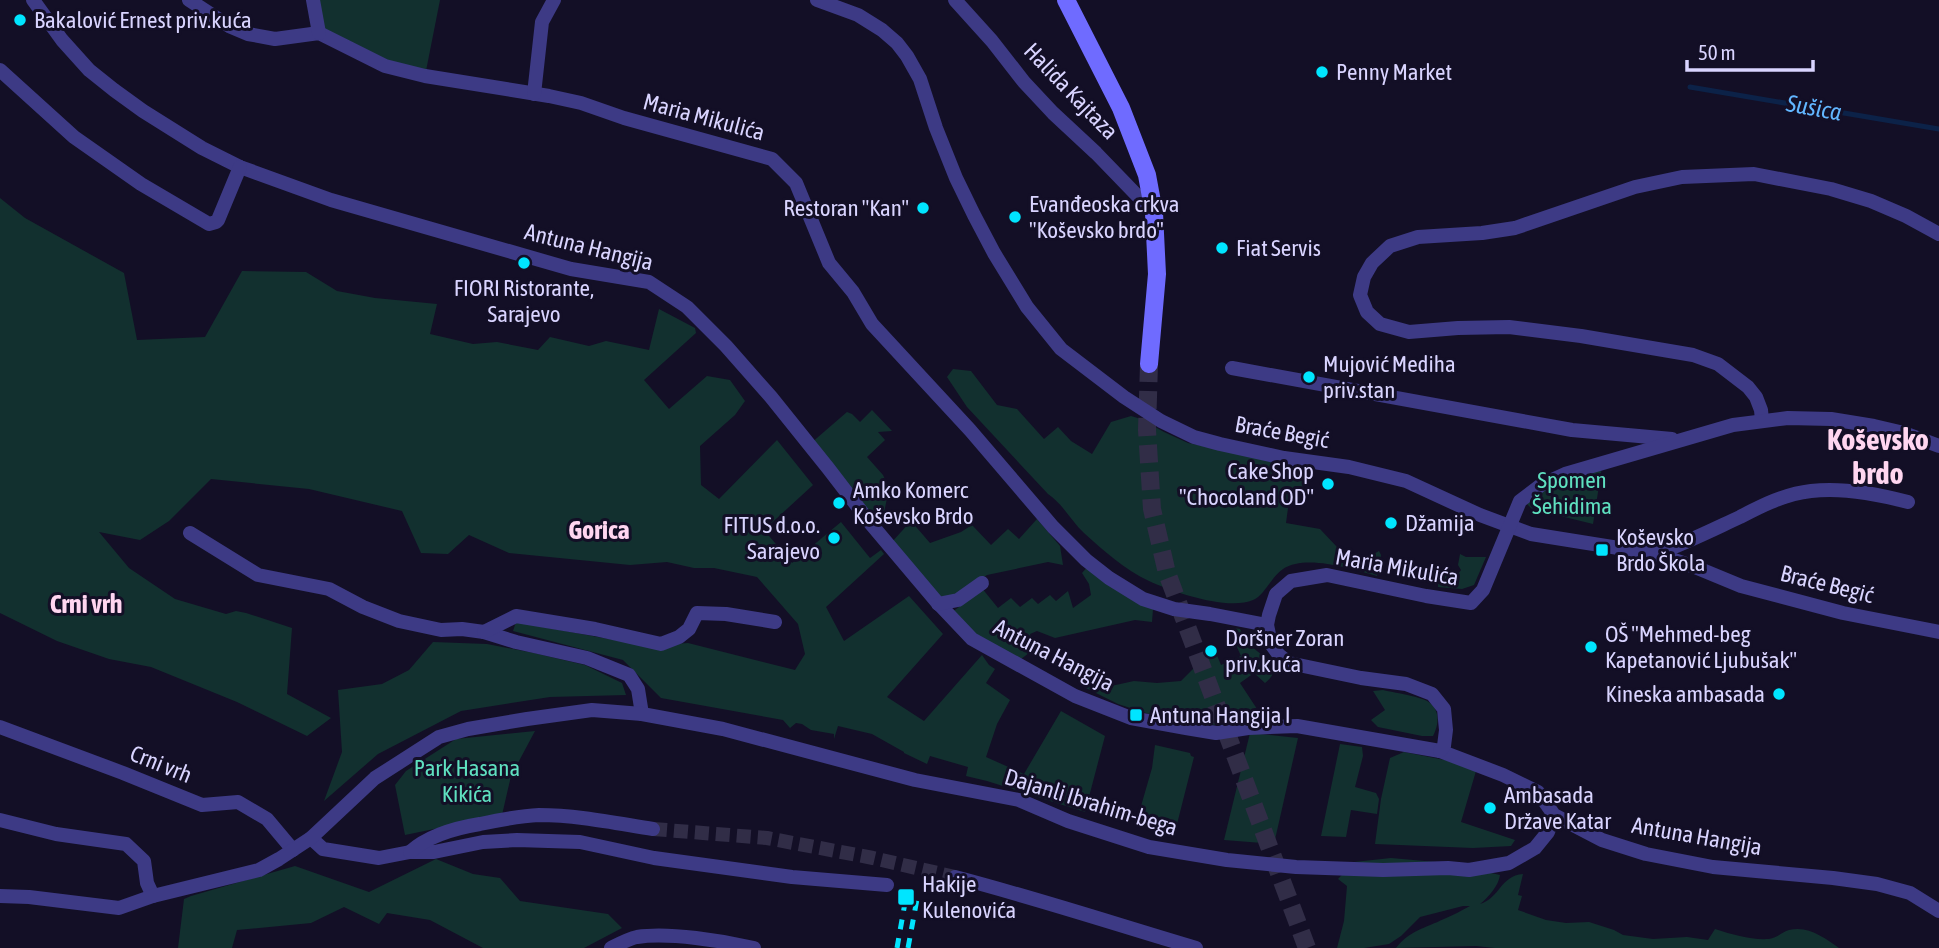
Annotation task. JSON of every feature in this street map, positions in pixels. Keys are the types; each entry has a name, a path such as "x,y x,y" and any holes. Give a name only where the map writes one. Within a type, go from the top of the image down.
{"main road":[{"name":"Halida Kajtaza","path":"1066,0 1121,108 1147,175 1154,213 1157,274 1149,365"}],"street":[{"name":"Antuna Hangija","path":"33,0 89,70 143,111 202,148 240,167 331,200 571,269 649,282 687,307 771,397 870,524 938,604 972,639 1075,696 1131,719 1216,733 1248,728 1297,726 1440,751 1503,775 1538,792 1554,816 1602,841 1646,854 1713,867 1877,884 1910,893 1939,911"},
{"path":"189,0 229,26 248,34 275,38 318,33 313,0"},
{"path":"534,94 542,22 554,0"},
{"name":"Braće Begić","path":"817,0 858,15 897,43 920,79 956,178 994,253 1027,307 1061,349 1135,405 1161,421 1194,437 1250,452 1349,467 1406,481 1470,511 1531,534 1656,555 1741,586 1843,614 1939,632"},
{"name":"Halida Kajtaza","path":"954,0 992,41 1031,90 1154,213"},
{"name":"Maria Mikulića","path":"318,33 385,66 425,76 581,103 624,118 772,159 796,183 830,263 853,292 872,324 970,430 1053,527 1086,560 1109,578 1143,599 1174,609 1267,625 1276,594 1291,581 1327,575 1471,603 1483,590 1520,501 1541,485 1565,474 1732,425 1788,418 1831,419 1904,433 1939,446"},
{"path":"0,70 74,137 141,184 209,224 218,220 240,167"},
{"path":"1762,420 1756,397 1748,387 1718,364 1693,355 1509,327 1409,332 1380,324 1367,312 1360,295 1364,277 1372,263 1390,246 1418,237 1515,228 1635,187 1682,177 1754,174 1831,189 1871,201 1939,234"},
{"path":"1232,368 1572,430 1680,440"},
{"path":"1656,555 1770,502 1811,491 1836,490 1886,496 1908,502"},
{"path":"190,533 258,575 329,589 363,607 399,621 441,630 484,632 587,658 629,675 638,689 642,714"},
{"path":"938,604 958,600 982,583"},
{"path":"484,632 516,616 595,629 662,644 679,637 689,629 697,613 726,614 775,622"},
{"path":"1267,625 1271,644 1289,663 1406,684 1432,694 1444,709 1446,730 1444,746 1440,751"},
{"name":"Dajanli Ibrahim-bega","path":"0,896 119,908 153,896 259,870 311,838 374,778 439,737 492,725 592,710 642,714 723,729 915,780 1019,800 1068,821 1149,847 1227,860 1296,867 1469,870 1509,863 1535,848 1548,832 1554,816"},
{"name":"Crni vrh","path":"0,727 202,805 238,802 267,818 293,850"},
{"path":"410,852 428,838 465,826 516,817 577,817 653,829"},
{"path":"0,820 56,834 126,844 144,862 147,883 153,896"},
{"path":"311,838 323,849 379,858 410,852 434,852 483,842 566,841 600,845 654,858 792,877 887,885"},
{"path":"955,877 1022,894 1196,948"},
{"path":"611,948 635,937 650,936 681,937 754,948"}],"green space":[{"path":"315,0 440,0 425,76 319,33"},
{"path":"0,198 25,218 124,273 137,340 205,337 242,271 306,272 337,291 437,304 430,334 473,344 497,342 538,350 550,337 589,346 606,341 649,350 659,309 695,328 696,333 644,380 669,409 707,376 730,380 745,401 735,415 700,446 701,485 719,499 777,440 813,485 764,530 792,563 841,522 870,558 881,550 884,554 826,607 844,641 909,596 943,634 887,697 924,721 982,655 995,669 986,683 1010,700 997,724 986,757 1024,774 1061,711 1105,736 1085,812 966,776 968,767 930,756 927,764 872,734 838,726 834,739 834,734 811,730 802,724 796,723 790,728 783,720 661,698 623,660 513,631 516,622 647,646 688,643 795,670 805,654 798,624 757,577 667,562 630,565 509,553 469,535 448,554 421,553 402,511 309,489 211,479 169,521 140,540 99,532 129,568 175,599 226,614 236,611 246,613 292,628 287,694 331,718 307,736 237,702 151,667 109,659 57,641 0,613"},
{"path":"953,369 971,371 997,405 1017,409 1044,439 1058,427 1071,441 1092,454 1111,422 1131,416 1188,443 1278,461 1291,470 1292,465 1305,466 1302,494 1290,493 1286,523 1320,529 1354,565 1379,551 1381,555 1377,576 1329,564 1293,565 1279,572 1257,598 1242,603 1215,602 1186,595 1149,581 1123,565 1084,533 967,407 947,377"},
{"path":"872,410 892,431 878,432 885,440 867,457 883,475 889,488 884,513 871,524 810,444 847,412 860,422"},
{"name":"Spomen Šehidima","path":"1603,460 1593,524 1532,509 1524,501"},
{"path":"1037,519 1060,546 1063,565 1048,562 987,575 963,591 936,601 891,543 911,521 930,543 961,532 972,525 991,545 1008,529 1019,539"},
{"path":"1460,554 1466,557 1486,557 1474,585 1462,589 1438,587 1439,572 1459,573 1461,570 1458,565"},
{"path":"1090,564 1153,609 1152,622 1135,620 1055,638 1037,631 1030,634 1034,649 1016,663 948,614 981,587 998,608 1011,598 1020,607 1032,598 1038,604 1050,595 1056,601 1068,591 1073,608 1091,595 1089,584 1082,573"},
{"path":"1228,627 1240,629 1249,644 1272,666 1271,677 1265,683 1254,673 1240,683 1259,712 1257,721 1215,725 1155,716 1118,704 1082,686 1102,688 1134,681 1181,681 1198,664 1216,653 1221,665 1241,656"},
{"path":"433,642 487,644 585,665 622,683 626,695 550,697 461,711 378,754 324,801 342,752 338,690 382,684 409,670"},
{"path":"1383,690 1419,698 1432,704 1438,717 1433,736 1378,727 1371,720 1385,710 1373,691"},
{"name":"Park Hasana Kikića","path":"535,731 511,776 502,815 405,835 395,785 406,771 456,739"},
{"path":"1250,733 1298,738 1274,844 1224,840"},
{"path":"1340,744 1362,747 1363,756 1355,787 1376,793 1379,799 1377,814 1351,810 1346,837 1321,836"},
{"path":"1155,745 1190,753 1194,757 1176,828 1137,820 1152,768"},
{"path":"1404,752 1450,761 1476,771 1461,822 1515,840 1511,846 1473,848 1375,844 1390,758"},
{"path":"1391,858 1447,863 1500,875 1493,891 1480,904 1492,897 1509,879 1523,874 1518,910 1546,920 1589,922 1623,935 1653,939 1687,937 1708,940 1715,929 1749,938 1769,939 1789,930 1803,929 1816,933 1839,948 1396,948 1412,934 1470,906 1463,906 1420,917 1389,944 1337,948 1344,921 1347,886 1338,879 1354,862"},
{"path":"436,859 473,874 500,878 520,901 608,914 622,928 584,948 483,948 430,920 387,913 379,924 344,907 311,923 237,930 232,948 178,948 184,899 191,896 295,866 369,892"}],"waterway":[{"name":"Sušica","path":"1690,87 1939,129"}],"tunnel":[{"path":"1149,364 1147,430 1152,509 1167,573 1307,948"},
{"path":"653,829 767,838 955,877"}],"railway":[{"path":"897,948 906,897"},
{"path":"908,948 917,899"}],"place":[{"name":"Bakalović Ernest priv.kuća","path":"20,20"},
{"name":"Penny Market","path":"1322,72"},
{"name":"Restoran \"Kan\"","path":"923,208"},
{"name":"Evanđeoska crkva \"Koševsko brdo\"","path":"1015,217"},
{"name":"Fiat Servis","path":"1222,248"},
{"name":"FIORI Ristorante, Sarajevo","path":"524,263"},
{"name":"Mujović Mediha priv.stan","path":"1309,377"},
{"name":"Cake Shop \"Chocoland OD\"","path":"1328,484"},
{"name":"Amko Komerc Koševsko Brdo","path":"839,503"},
{"name":"Džamija","path":"1391,523"},
{"name":"FITUS d.o.o. Sarajevo","path":"834,538"},
{"name":"Koševsko Brdo Škola","path":"1602,550"},
{"name":"OŠ \"Mehmed-beg Kapetanović Ljubušak\"","path":"1591,647"},
{"name":"Doršner Zoran priv.kuća","path":"1211,651"},
{"name":"Kineska ambasada","path":"1779,694"},
{"name":"Antuna Hangija I","path":"1136,715"},
{"name":"Ambasada Države Katar","path":"1490,808"},
{"name":"Hakije Kulenovića","path":"906,897"}],"district":[{"name":"Koševsko brdo","path":"1878,457"},
{"name":"Gorica","path":"599,530"},
{"name":"Crni vrh","path":"86,604"}]}
